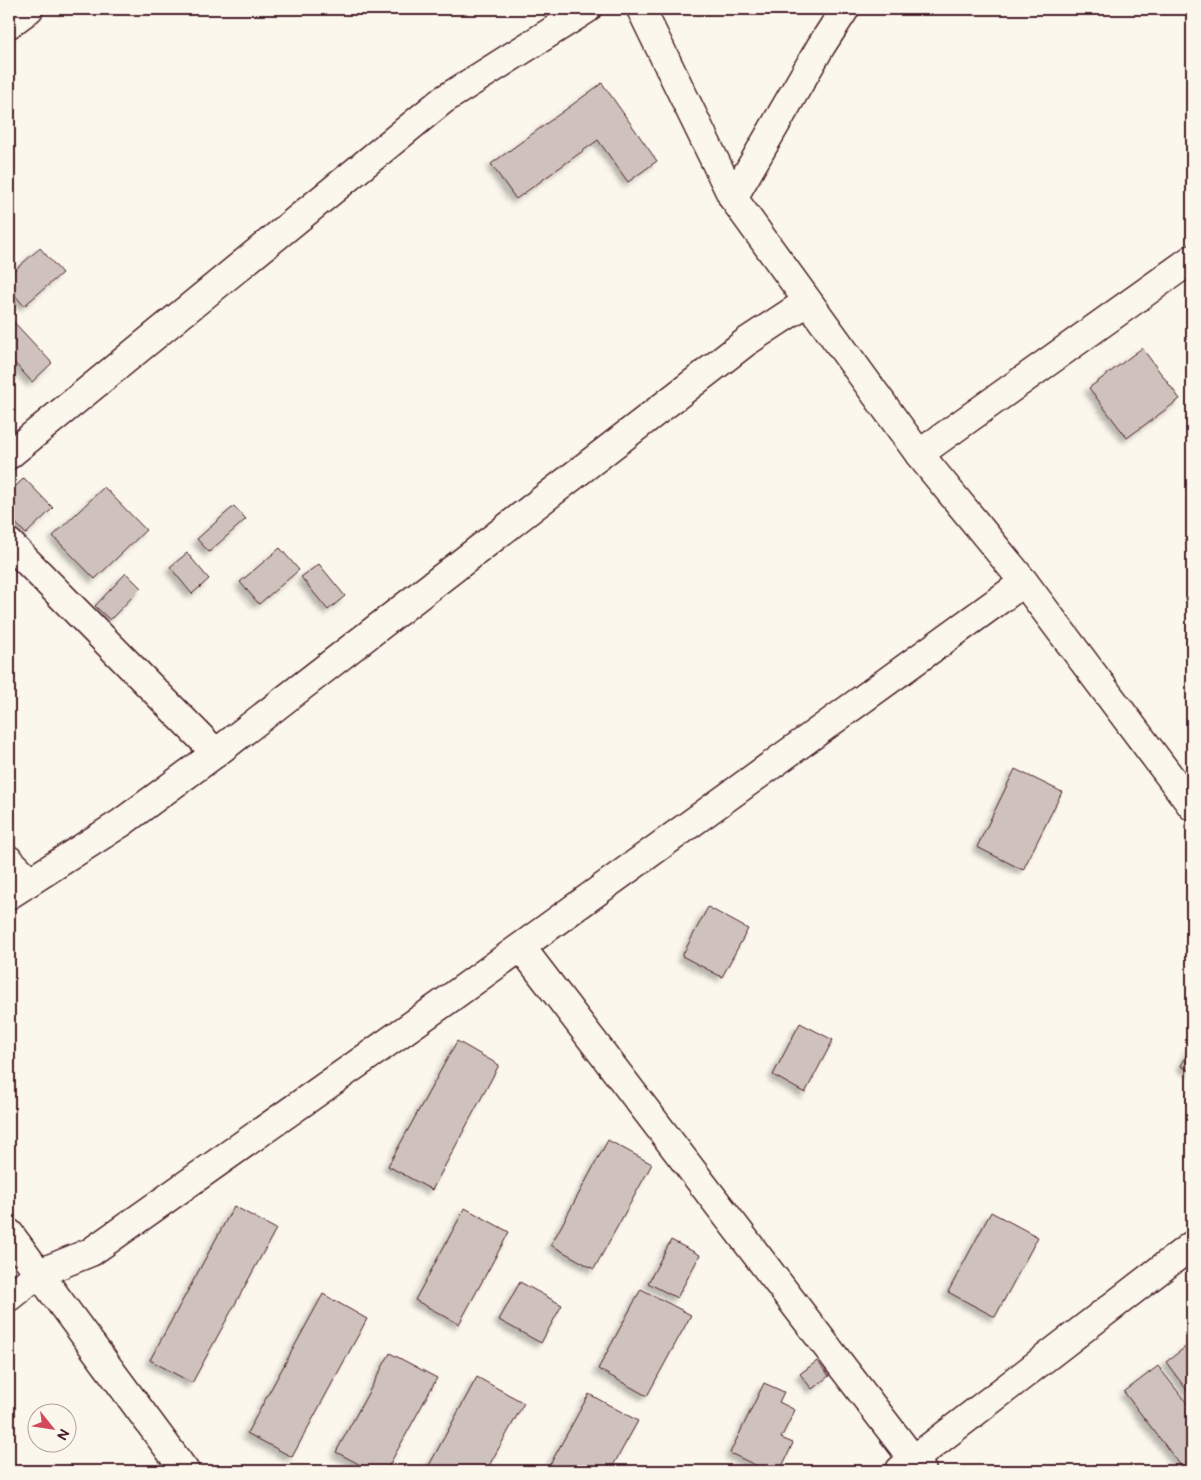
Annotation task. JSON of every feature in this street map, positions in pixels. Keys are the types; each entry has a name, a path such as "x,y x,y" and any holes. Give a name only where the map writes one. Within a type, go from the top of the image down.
{"street":[{"path":"9,24 29,9"},
{"path":"9,455 444,100 587,9"},
{"path":"641,9 732,198 919,454 1024,582 1192,806"},
{"path":"732,198 820,46 846,9"},
{"path":"919,454 1192,259"},
{"path":"9,860 19,888 121,823 216,753 746,342 807,302"},
{"path":"9,543 216,753"},
{"path":"9,1297 39,1273 91,1252 449,999 1024,582"},
{"path":"521,947 912,1468 1192,1245"},
{"path":"9,1233 185,1471"}],"building":[{"path":"602,83 657,161 628,182 598,140 516,199 491,164"},
{"path":"40,248 62,273 24,306 9,288 9,275"},
{"path":"11,319 52,363 32,382 9,357 9,320"},
{"path":"1142,348 1180,399 1127,438 1089,388"},
{"path":"24,478 53,508 26,534 9,516 9,493"},
{"path":"104,487 146,530 95,579 53,536"},
{"path":"234,506 246,519 209,552 197,539"},
{"path":"280,548 299,570 259,604 240,582"},
{"path":"187,553 209,579 192,594 170,567"},
{"path":"319,564 345,596 328,610 301,577"},
{"path":"126,573 141,588 110,620 95,606"},
{"path":"1015,769 1062,792 1023,870 977,847"},
{"path":"708,907 748,929 722,977 682,956"},
{"path":"800,1023 833,1040 805,1093 773,1075"},
{"path":"457,1041 499,1065 432,1190 388,1166"},
{"path":"1192,1045 1192,1072 1181,1066"},
{"path":"608,1140 652,1164 594,1269 551,1245"},
{"path":"234,1206 276,1229 192,1383 150,1360"},
{"path":"465,1208 509,1232 459,1324 415,1300"},
{"path":"991,1212 1038,1237 995,1317 948,1292"},
{"path":"671,1240 700,1255 677,1298 648,1283"},
{"path":"520,1282 562,1305 541,1343 499,1320"},
{"path":"641,1289 691,1315 647,1396 598,1369"},
{"path":"323,1294 367,1319 292,1457 247,1433"},
{"path":"1192,1342 1192,1397 1166,1362"},
{"path":"390,1353 437,1378 386,1471 372,1471 336,1452"},
{"path":"817,1361 829,1376 812,1389 800,1374"},
{"path":"1158,1366 1192,1410 1192,1471 1185,1471 1124,1392"},
{"path":"477,1377 524,1403 486,1471 426,1471"},
{"path":"764,1383 784,1392 779,1402 795,1410 781,1438 793,1443 780,1471 768,1471 730,1453"},
{"path":"589,1394 638,1421 610,1471 547,1470"}]}
